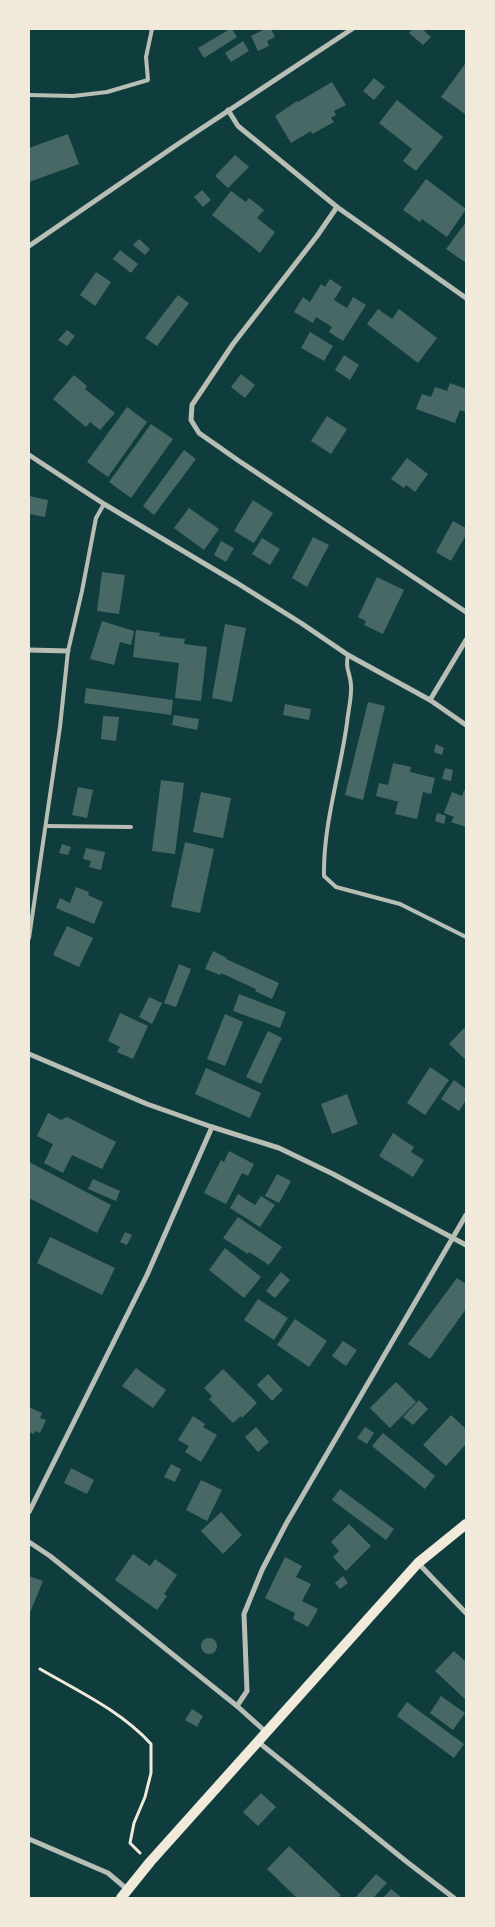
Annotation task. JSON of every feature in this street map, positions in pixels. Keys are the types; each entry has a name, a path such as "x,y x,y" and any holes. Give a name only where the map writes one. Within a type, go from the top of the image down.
{"main road":[{"path":"123,1896 150,1862 418,1563 466,1524"}],"street":[{"path":"29,246 228,110 352,29"},
{"path":"228,110 238,126 337,206 466,298"},
{"path":"337,206 317,236 233,344 192,405 191,420 199,433 466,612"},
{"path":"29,456 104,504 269,603 348,654 430,700 466,725"},
{"path":"430,700 466,640"},
{"path":"29,650 68,651"},
{"path":"29,1054 147,1104 278,1148 333,1174 466,1245"},
{"path":"29,1512 147,1275 212,1127"},
{"path":"237,1706 247,1690 244,1614 262,1570 290,1516 466,1215"},
{"path":"29,1542 50,1556 237,1706 266,1732"},
{"path":"418,1563 466,1613"},
{"path":"258,1741 406,1862 454,1898"},
{"path":"29,1839 108,1873 123,1896"}],"lane":[{"path":"29,95 73,96 107,92 148,80 146,57 152,29"},
{"path":"29,938 46,826 68,651 96,518 104,504"},
{"path":"348,654 346,666 351,684 347,724 335,784 324,862 324,876 336,887 400,904 466,937"},
{"path":"46,826 131,827"}],"path":[{"path":"40,1669 136,1728 151,1744 152,1773 145,1798 134,1823 130,1843 150,1862"}],"building":[{"path":"232,29 237,37 204,58 198,48"},
{"path":"265,29 271,29 275,37 267,41 269,46 258,51 251,36"},
{"path":"413,29 422,29 431,37 423,45 409,33"},
{"path":"243,41 249,51 231,62 225,53"},
{"path":"465,64 466,112 465,114 441,97"},
{"path":"374,78 385,87 374,100 363,91"},
{"path":"332,82 346,105 334,111 336,115 331,118 334,122 312,134 311,131 291,143 275,116 297,101"},
{"path":"397,100 443,137 416,171 403,161 412,149 379,123"},
{"path":"68,134 79,164 29,182 29,148"},
{"path":"235,155 249,167 228,188 215,176"},
{"path":"426,179 466,209 447,237 422,219 420,222 403,210"},
{"path":"202,190 211,200 203,207 194,197"},
{"path":"231,191 246,202 249,198 264,210 257,218 275,232 260,253 212,215"},
{"path":"466,222 466,263 446,249"},
{"path":"139,239 150,249 145,255 133,245"},
{"path":"120,250 138,264 131,273 113,259"},
{"path":"96,272 111,282 95,306 80,295"},
{"path":"330,279 342,287 334,300 347,308 353,297 366,305 343,341 329,332 332,327 316,317 313,323 294,312 303,297 310,302 321,284 325,287"},
{"path":"178,295 189,303 157,346 145,338"},
{"path":"378,309 392,319 399,309 437,338 418,363 367,324"},
{"path":"67,330 75,336 67,346 58,340"},
{"path":"310,332 333,346 324,361 301,348"},
{"path":"344,355 359,365 350,380 335,370"},
{"path":"241,374 255,385 245,398 231,387"},
{"path":"74,375 87,386 85,389 115,413 100,430 90,422 86,427 53,399"},
{"path":"450,383 466,389 466,412 460,410 455,423 416,409 422,394 431,397 435,387 447,391"},
{"path":"127,407 147,422 108,477 87,462"},
{"path":"327,416 347,429 331,454 311,441"},
{"path":"151,424 173,439 131,498 109,482"},
{"path":"184,450 196,459 154,515 143,506"},
{"path":"407,458 428,474 415,492 406,485 404,488 391,479"},
{"path":"29,496 48,500 45,517 29,514"},
{"path":"253,500 273,513 254,543 234,531"},
{"path":"189,508 219,529 204,550 174,528"},
{"path":"453,521 466,528 466,535 451,561 436,552"},
{"path":"313,537 329,545 307,587 292,578"},
{"path":"262,538 280,549 270,565 252,554"},
{"path":"221,541 234,548 226,562 214,555"},
{"path":"102,572 125,575 119,614 97,611"},
{"path":"377,577 404,590 383,634 364,625 366,621 358,617"},
{"path":"102,621 134,631 131,645 120,642 114,665 90,659"},
{"path":"225,624 246,628 232,702 212,698"},
{"path":"136,630 160,633 159,636 185,639 184,644 207,647 201,701 175,698 179,663 133,657"},
{"path":"86,688 173,700 171,715 84,703"},
{"path":"368,702 385,706 363,800 345,795"},
{"path":"285,704 311,709 309,720 283,715"},
{"path":"174,715 199,719 197,730 172,725"},
{"path":"103,716 119,717 116,741 101,739"},
{"path":"436,744 444,748 442,755 434,752"},
{"path":"393,763 411,767 410,772 435,778 431,794 423,792 417,819 395,814 398,802 404,803 376,796 379,783 388,785"},
{"path":"445,768 453,770 451,781 442,779"},
{"path":"161,780 184,783 175,854 152,851"},
{"path":"78,787 93,790 87,818 72,815"},
{"path":"464,790 466,791 466,827 451,822 454,817 444,813 452,792 462,796"},
{"path":"201,792 231,798 223,838 193,832"},
{"path":"437,813 446,816 444,824 435,821"},
{"path":"185,842 214,849 200,913 171,907"},
{"path":"62,844 71,847 68,855 59,853"},
{"path":"86,848 105,852 101,870 89,867 91,861 83,859"},
{"path":"76,887 89,892 88,895 103,902 94,924 56,908 60,898 70,903"},
{"path":"67,926 93,938 79,967 53,955"},
{"path":"213,951 226,959 279,983 272,999 255,991 256,989 221,973 220,975 205,969"},
{"path":"179,964 191,969 176,1007 164,1003"},
{"path":"239,994 286,1012 280,1028 233,1011"},
{"path":"149,997 162,1003 152,1024 139,1017"},
{"path":"120,1013 148,1026 133,1059 117,1052 120,1047 108,1041"},
{"path":"225,1014 243,1022 225,1066 207,1059"},
{"path":"464,1028 466,1030 466,1060 449,1044"},
{"path":"268,1031 282,1038 261,1084 246,1077"},
{"path":"430,1067 449,1080 425,1115 407,1103"},
{"path":"206,1068 261,1093 250,1118 195,1094"},
{"path":"454,1080 466,1089 466,1100 459,1111 441,1099"},
{"path":"347,1094 358,1124 332,1134 321,1104"},
{"path":"48,1113 61,1120 67,1117 116,1142 102,1169 72,1155 63,1173 44,1163 53,1144 37,1136"},
{"path":"393,1133 414,1147 411,1152 424,1160 413,1177 379,1156"},
{"path":"229,1151 254,1164 248,1176 242,1173 226,1204 204,1193 221,1160 224,1162"},
{"path":"29,1162 111,1205 97,1233 29,1198"},
{"path":"277,1174 291,1181 279,1203 265,1196"},
{"path":"93,1179 120,1191 116,1201 88,1189"},
{"path":"238,1194 255,1205 261,1196 275,1205 260,1227 230,1208"},
{"path":"238,1217 282,1247 269,1265 223,1238"},
{"path":"125,1232 132,1235 127,1245 120,1242"},
{"path":"50,1237 115,1268 102,1295 37,1263"},
{"path":"225,1248 261,1277 244,1298 209,1270"},
{"path":"281,1272 290,1280 275,1298 266,1291"},
{"path":"457,1278 466,1284 466,1309 430,1359 408,1344"},
{"path":"258,1299 288,1318 274,1340 244,1320"},
{"path":"295,1319 327,1341 309,1367 277,1345"},
{"path":"343,1341 357,1350 346,1366 332,1356"},
{"path":"136,1368 166,1390 153,1408 122,1386"},
{"path":"223,1369 257,1403 242,1418 241,1416 233,1423 209,1399 212,1396 204,1388"},
{"path":"268,1374 283,1390 272,1401 257,1385"},
{"path":"396,1382 416,1402 390,1428 370,1408"},
{"path":"419,1400 428,1409 413,1425 403,1417"},
{"path":"29,1407 42,1413 40,1418 46,1420 40,1433 35,1431 34,1434 29,1432"},
{"path":"451,1415 466,1429 466,1444 446,1466 423,1445"},
{"path":"193,1416 205,1424 203,1427 217,1435 201,1462 185,1452 189,1446 178,1440"},
{"path":"256,1427 269,1442 258,1452 245,1437"},
{"path":"365,1427 374,1433 367,1444 357,1438"},
{"path":"383,1433 435,1476 425,1489 372,1446"},
{"path":"171,1464 181,1469 175,1482 164,1477"},
{"path":"71,1468 94,1480 87,1494 64,1483"},
{"path":"201,1480 222,1490 207,1521 186,1510"},
{"path":"340,1489 394,1529 386,1540 332,1500"},
{"path":"221,1512 242,1535 223,1554 201,1531"},
{"path":"349,1524 371,1546 346,1571 333,1557 339,1551 331,1542"},
{"path":"133,1554 150,1566 155,1559 177,1575 164,1594 167,1596 157,1610 115,1580"},
{"path":"285,1557 302,1566 296,1577 311,1584 302,1601 318,1609 308,1627 293,1619 295,1613 265,1598"},
{"path":"29,1576 43,1581 29,1615"},
{"path":"343,1576 348,1583 340,1589 335,1583"},
{"path":"209,1638 215,1640 217,1646 215,1652 209,1654 203,1652 201,1646 203,1640"},
{"path":"454,1651 466,1662 466,1700 435,1671"},
{"path":"441,1696 465,1713 453,1730 430,1713"},
{"path":"407,1702 464,1744 454,1758 397,1716"},
{"path":"192,1709 203,1716 197,1727 185,1720"},
{"path":"261,1793 276,1807 258,1826 243,1812"},
{"path":"289,1846 341,1895 338,1898 297,1898 267,1869"},
{"path":"376,1874 387,1883 373,1898 355,1898"},
{"path":"391,1889 401,1897 383,1898"}]}
